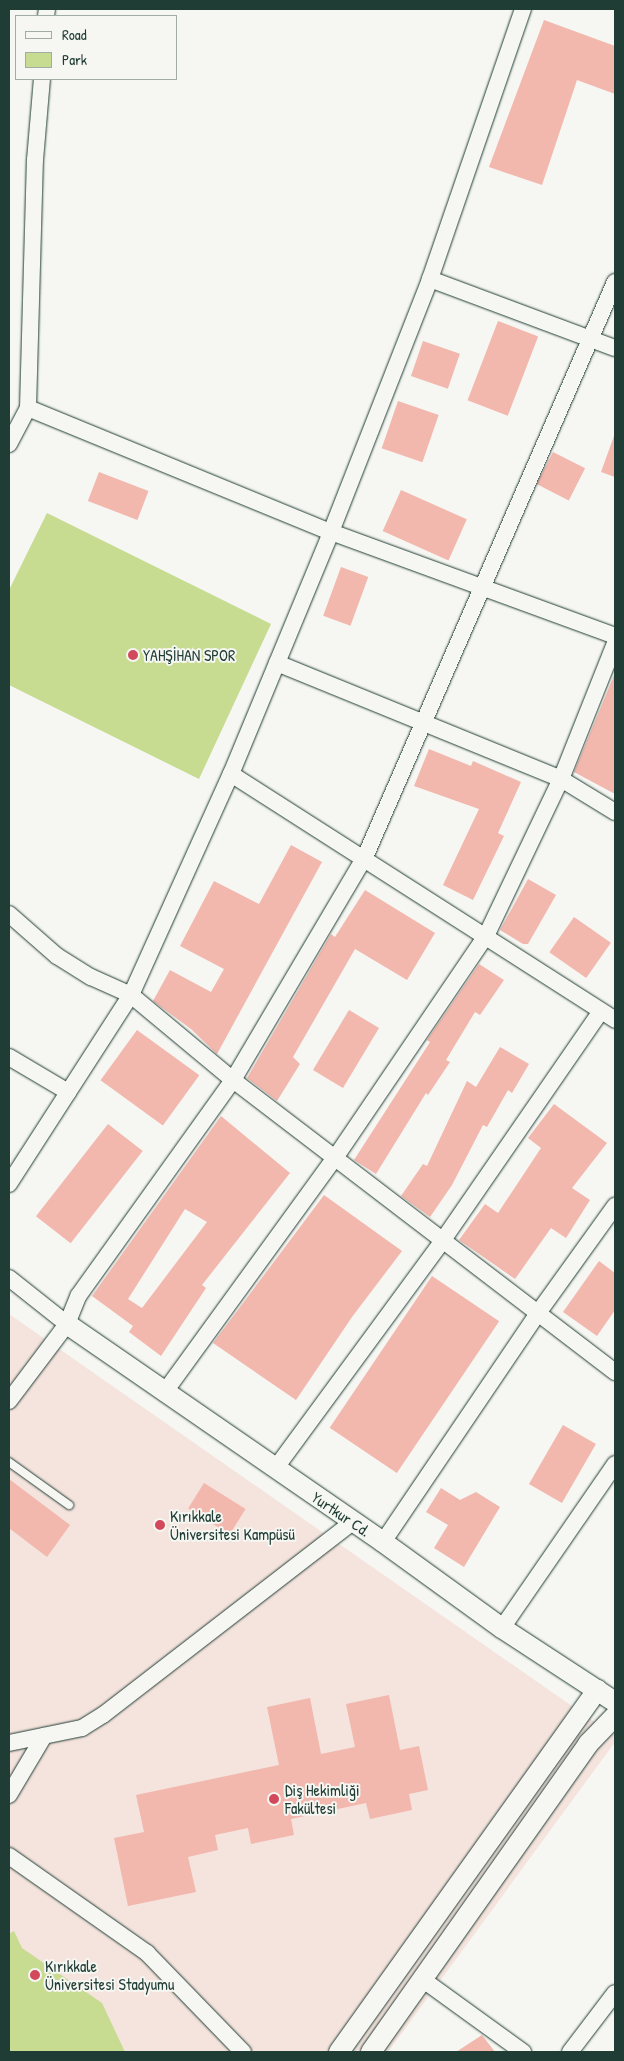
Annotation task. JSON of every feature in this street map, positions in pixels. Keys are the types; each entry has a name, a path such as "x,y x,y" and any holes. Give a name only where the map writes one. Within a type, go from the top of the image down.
{"street":[{"path":"9,1184 131,995 231,774 331,532 430,279 523,9"},
{"path":"9,444 28,408 35,160 42,80"},
{"path":"430,279 615,348"},
{"path":"9,1401 67,1324 79,1295 233,1080 365,857 425,723 481,589 615,282"},
{"path":"28,408 331,532 481,589 615,636"},
{"path":"164,1393 335,1158 486,936 561,779 615,643"},
{"path":"277,663 561,779 615,812"},
{"path":"231,774 365,857 615,1020"},
{"path":"9,914 57,956 91,977 131,995 233,1080 615,1372"},
{"path":"275,1469 443,1240 601,1011"},
{"path":"9,1057 68,1092"},
{"path":"383,1542 538,1313 615,1206"},
{"path":"9,1278 67,1324"},
{"name":"Yurtkur Cd.","path":"67,1324 164,1393 383,1542 502,1628 615,1702"},
{"path":"502,1628 615,1464"},
{"path":"9,1743 82,1728 103,1715 353,1522"},
{"path":"339,2052 597,1690"},
{"path":"370,2052 588,1744 615,1716"},
{"path":"9,1795 44,1736"},
{"path":"9,1856 147,1953 243,2052"},
{"path":"422,1979 523,2052"},
{"path":"570,2052 615,1993"}],"lane":[{"path":"9,1462 69,1505"}],"shaded area":[{"name":"Kırıkkale Üniversitesi Kampüsü","path":"9,1314 615,1736 615,1742 388,2052 9,2052"}],"green space":[{"name":"YAHŞİHAN SPOR","path":"47,513 271,624 199,779 9,685 9,590"},
{"name":"Kırıkkale Üniversitesi Stadyumu","path":"14,1931 22,1948 102,2003 125,2052 9,2052 9,1934"}],"building":[{"path":"544,20 615,46 615,94 577,80 542,185 489,167"},
{"path":"498,321 538,336 508,416 468,400"},
{"path":"423,341 460,354 448,389 411,376"},
{"path":"398,401 439,415 422,462 382,448"},
{"path":"615,437 615,477 601,472"},
{"path":"553,452 585,468 569,500 537,484"},
{"path":"99,472 148,491 137,520 88,501"},
{"path":"401,490 467,519 448,560 383,531"},
{"path":"341,567 368,577 350,626 323,616"},
{"path":"615,673 615,794 574,772"},
{"path":"429,749 471,766 473,761 521,782 498,833 504,836 473,900 443,885 479,809 414,786"},
{"path":"291,845 322,862 217,1054 191,1029 153,1001 170,970 211,992 224,969 180,946 214,881 259,904"},
{"path":"528,879 556,895 528,944 523,944 500,930"},
{"path":"365,890 435,933 407,980 355,949 293,1057 300,1064 277,1101 247,1078 331,934 335,937"},
{"path":"574,917 611,943 586,978 549,952"},
{"path":"479,964 504,980 480,1015 475,1012 446,1060 450,1062 428,1095 426,1093 376,1174 354,1160 430,1042 427,1040"},
{"path":"349,1010 379,1028 343,1088 313,1070"},
{"path":"137,1030 199,1075 163,1125 101,1080"},
{"path":"500,1047 529,1064 512,1093 508,1090 487,1127 483,1125 452,1185 430,1217 401,1196 423,1164 427,1166 467,1081 476,1087"},
{"path":"554,1104 607,1143 572,1188 590,1200 566,1238 551,1228 515,1279 459,1240 485,1204 498,1213 541,1148 528,1138"},
{"path":"221,1116 290,1173 202,1285 206,1288 161,1356 129,1332 133,1326 92,1296","holes":["185,1209 207,1222 142,1308 128,1299"]},
{"path":"108,1124 143,1151 71,1243 36,1216"},
{"path":"324,1195 402,1251 352,1317 296,1400 213,1343"},
{"path":"599,1261 615,1273 615,1310 597,1336 563,1312"},
{"path":"432,1276 499,1321 397,1473 330,1428"},
{"path":"563,1425 596,1444 562,1503 529,1484"},
{"path":"9,1479 70,1525 47,1557 9,1528"},
{"path":"204,1483 246,1509 230,1534 188,1508"},
{"path":"441,1488 460,1500 476,1492 500,1507 464,1567 434,1548 448,1525 426,1512"},
{"name":"Diş Hekimliği Fakültesi","path":"389,1695 400,1750 419,1746 428,1790 409,1794 412,1810 370,1819 366,1803 291,1819 294,1835 251,1844 248,1828 215,1835 218,1850 188,1857 196,1892 128,1906 114,1838 144,1832 136,1795 279,1765 267,1707 310,1698 321,1754 355,1747 346,1704"},
{"path":"482,2035 495,2052 456,2052"}],"place":[{"name":"YAHŞİHAN SPOR","path":"133,655"},
{"name":"Kırıkkale Üniversitesi Kampüsü","path":"160,1525"},
{"name":"Diş Hekimliği Fakültesi","path":"274,1799"},
{"name":"Kırıkkale Üniversitesi Stadyumu","path":"35,1975"}]}
